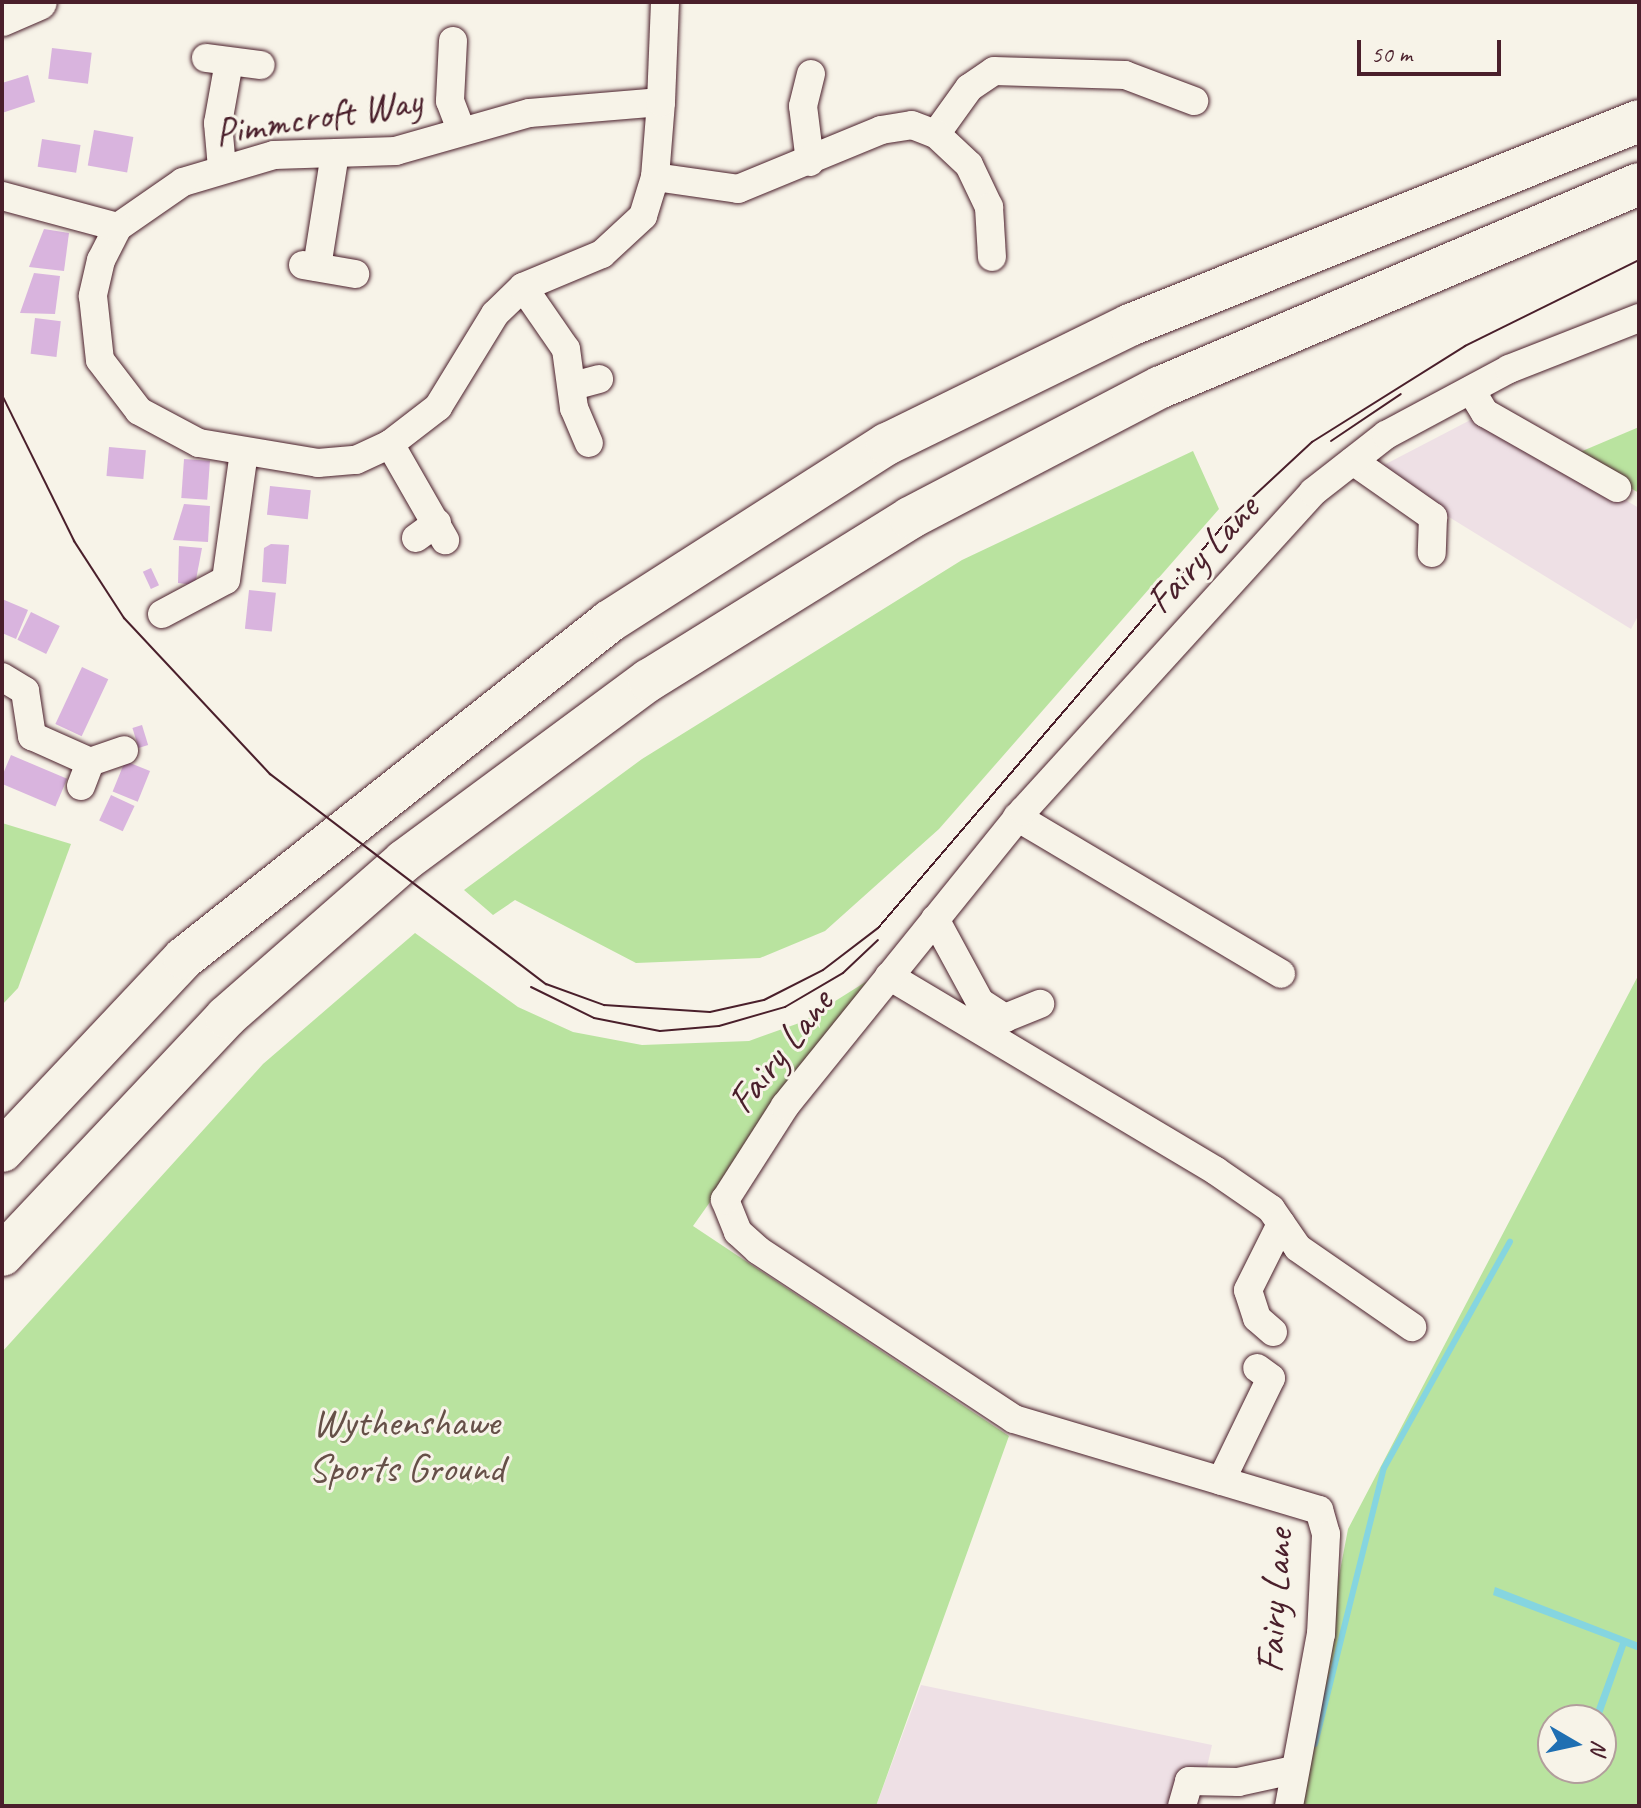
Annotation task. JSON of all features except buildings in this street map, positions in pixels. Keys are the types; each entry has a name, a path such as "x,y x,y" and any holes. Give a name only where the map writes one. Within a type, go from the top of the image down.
{"highway":[{"path":"2,1151 184,958 610,621 887,444 1130,325 1639,121"},
{"path":"2,1255 226,1017 404,861 649,680 910,518 1161,387 1639,184"}],"main road":[{"path":"2,18 39,2"}],"street":[{"name":"Pimmcroft Way","path":"661,102 565,107 461,130 396,151 335,153 222,168 151,198 118,227 93,296 100,360 116,389 165,427 244,452 318,463 356,460 390,444 438,407 495,314 523,287 623,240 643,216 655,177 661,102 665,2"},
{"path":"444,47 450,101 461,130"},
{"path":"222,168 217,60 261,65"},
{"path":"936,134 969,88 994,71 1125,75 1194,101"},
{"path":"810,162 803,106 811,74"},
{"path":"655,177 738,189 900,124 936,134 982,186 1001,249"},
{"path":"335,153 310,266 355,274"},
{"path":"2,196 118,227"},
{"path":"523,287 566,349 582,391 589,443"},
{"name":"Fairy Lane","path":"1289,1806 1293,1770 1321,1634 1326,1534 1319,1510 1014,1419 738,1232 727,1214 729,1183 1017,817 1303,503 1353,461 1471,390 1639,318"},
{"path":"1471,390 1485,413 1617,488"},
{"path":"390,444 433,533"},
{"path":"162,614 226,580 244,452"},
{"path":"1353,461 1433,517 1432,553"},
{"path":"2,677 25,691 32,736 85,774 124,750"},
{"path":"1017,817 1281,974"},
{"path":"935,919 980,1002 1005,1018 1040,1004"},
{"path":"889,976 1216,1171 1281,1224 1298,1248 1412,1327"},
{"path":"1273,1332 1257,1318 1248,1290 1281,1224"},
{"path":"1221,1481 1271,1378 1257,1368"},
{"path":"1182,1806 1189,1781 1238,1782 1293,1770"}],"shaded area":[{"path":"1480,415 1639,508 1639,614 1631,629 1384,477 1382,466"},
{"path":"921,1685 1212,1745 1198,1806 876,1806"}],"green space":[{"path":"1639,427 1639,493 1573,455"},
{"path":"1193,451 1219,509 939,829 825,931 760,958 636,963 515,900 493,915 464,890 642,759 962,560"},
{"path":"2,823 71,844 18,988 2,1005"},
{"name":"Wythenshawe Sports Ground","path":"415,933 518,1007 573,1032 642,1045 749,1041 802,1022 867,981 693,1226 1009,1436 876,1806 2,1806 2,1352 263,1064"},
{"path":"1639,974 1639,1806 1295,1806 1348,1529"}],"water":[{"path":"1495,1587 1639,1643 1639,1651 1626,1646 1606,1704 1598,1704 1620,1643 1493,1595"}],"waterway":[{"path":"1315,1744 1384,1468 1510,1242"}],"tram line":[{"path":"2,395 74,541 124,618 270,774 546,984 604,1005 710,1012 764,1000 823,970 878,928 1228,520 1312,442 1465,346 1639,260"},
{"path":"1331,441 1401,394"},
{"path":"531,987 594,1018 660,1031 719,1026 785,1007 843,973 878,940"}]}
